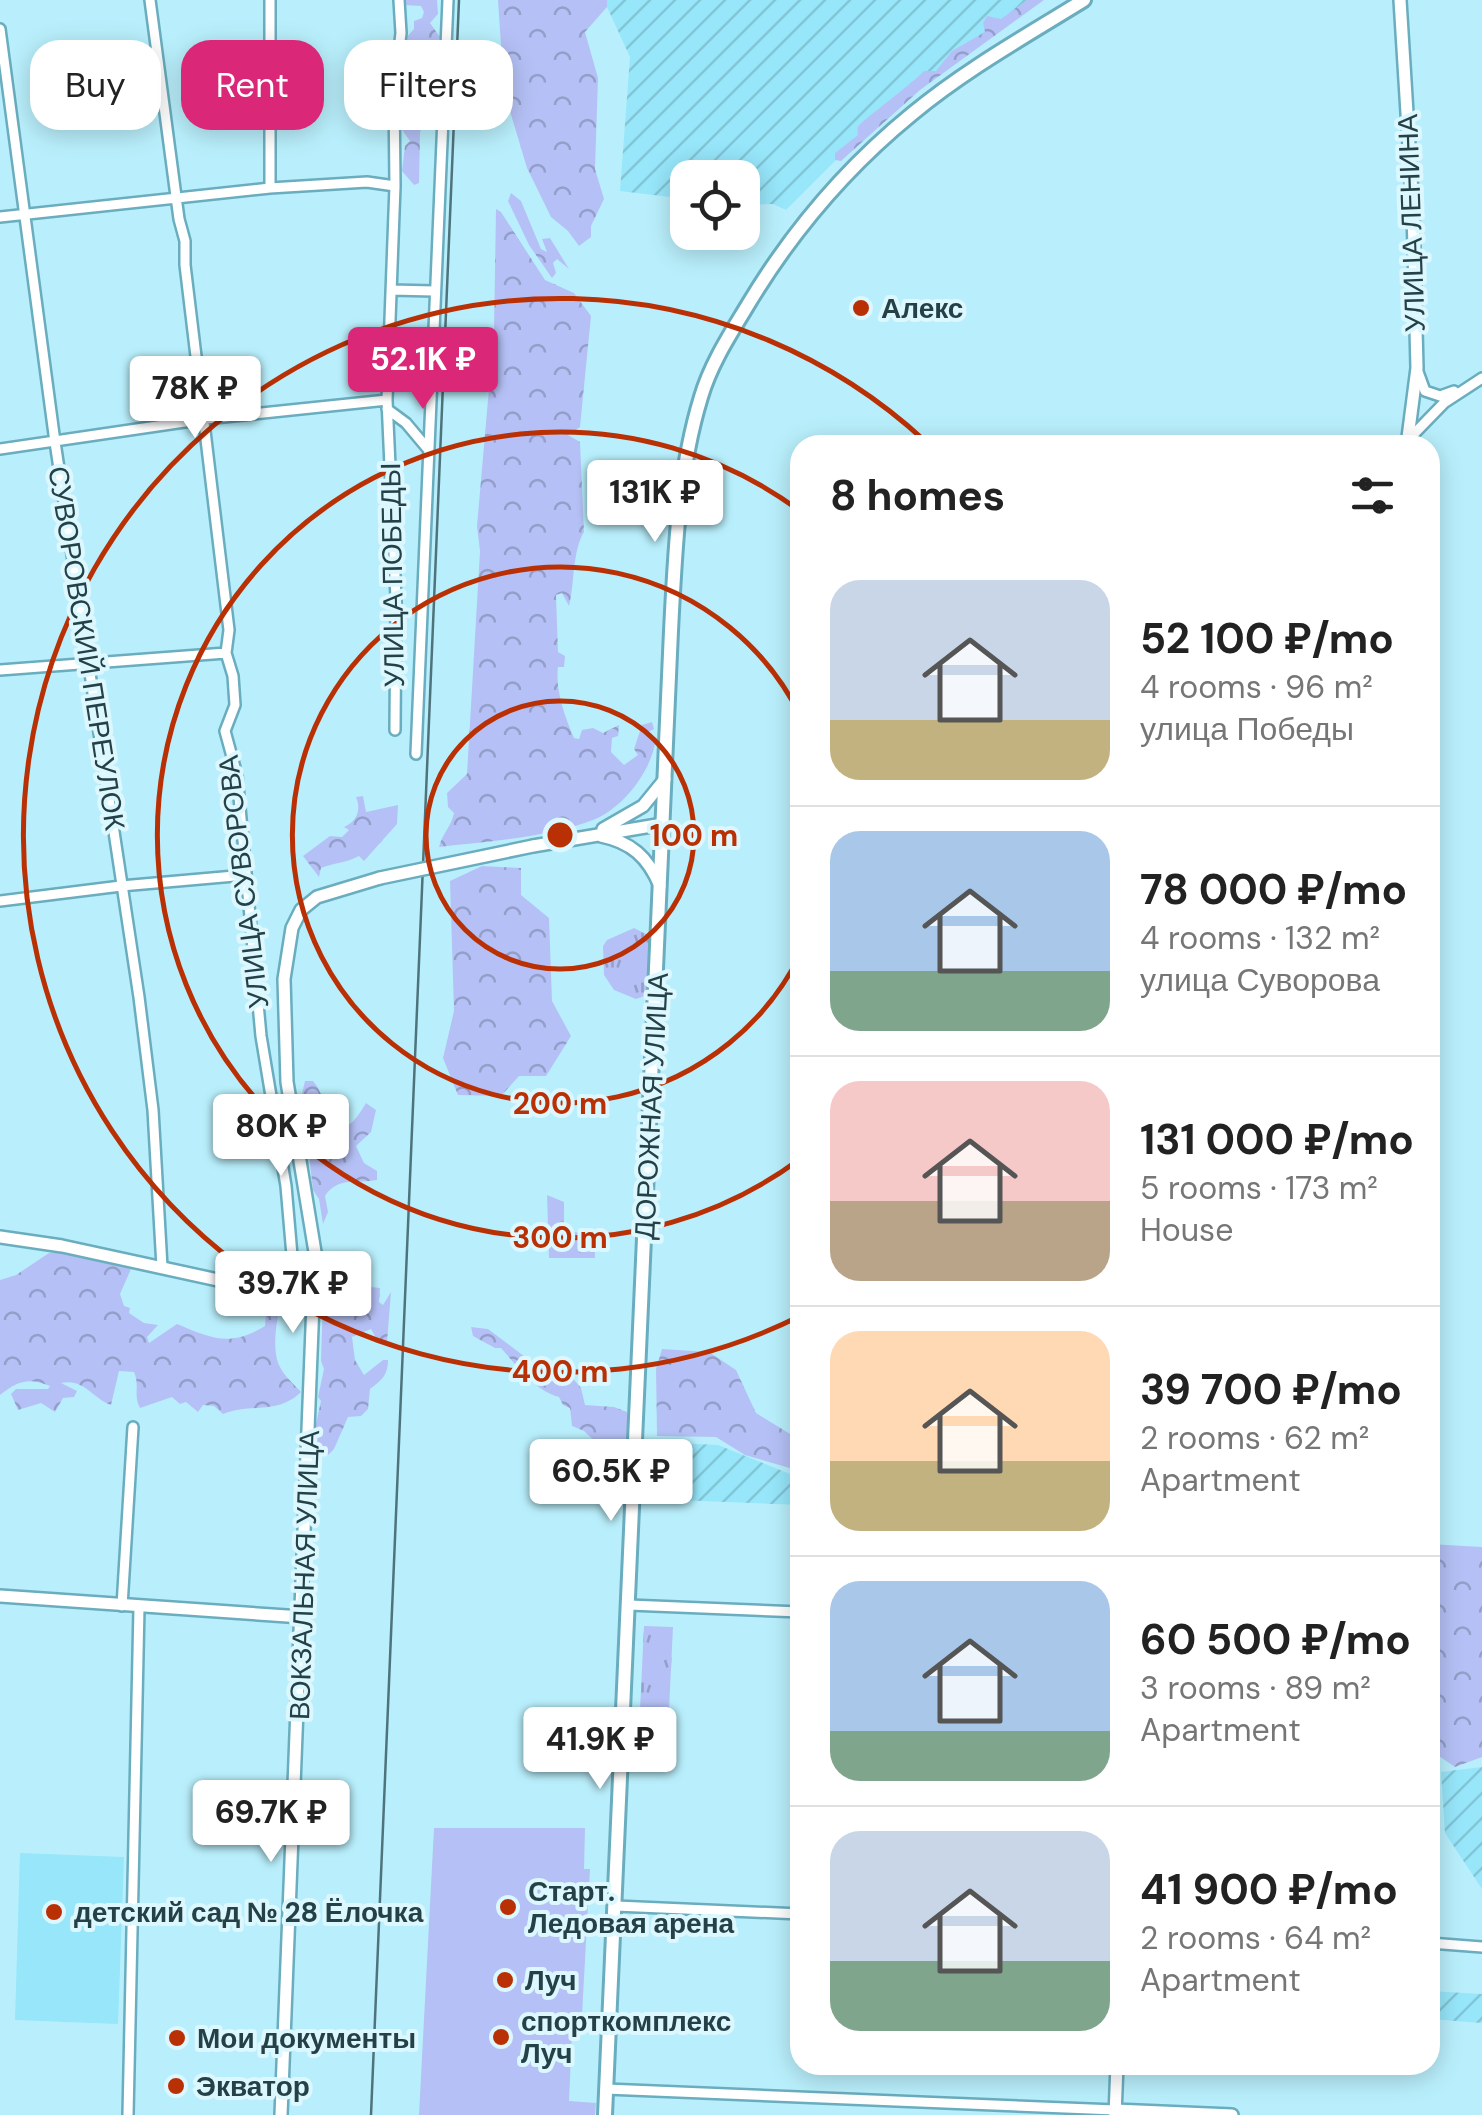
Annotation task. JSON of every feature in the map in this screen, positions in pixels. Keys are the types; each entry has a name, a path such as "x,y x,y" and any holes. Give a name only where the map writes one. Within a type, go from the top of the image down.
{"main road":[{"name":"ДОРОЖНАЯ УЛИЦА","path":"606,2115 677,530 694,427 714,363 763,280 837,184 916,111 1084,0"}],"street":[{"name":"УЛИЦА СУВОРОВА","path":"150,0 185,241 229,630 226,654 236,705 225,731 237,775 260,1036 286,1186 295,1290"},
{"path":"270,0 270,188"},
{"name":"УЛИЦА ПОБЕДЫ","path":"395,730 396,598 387,404 399,0"},
{"path":"416,754 448,0"},
{"name":"УЛИЦА ЛЕНИНА","path":"1400,0 1413,210 1417,368 1409,435"},
{"name":"СУВОРОВСКИЙ ПЕРЕУЛОК","path":"0,29 54,442 140,997 162,1267"},
{"path":"0,217 270,188 367,182 395,186"},
{"path":"391,290 434,291"},
{"path":"1417,368 1425,392 1440,396 1466,388"},
{"path":"1414,435 1426,419 1482,378"},
{"path":"0,448 205,419 387,404 427,448"},
{"path":"396,598 421,600"},
{"path":"0,670 226,654"},
{"path":"592,834 643,806 665,779"},
{"path":"592,834 663,824"},
{"path":"592,834 631,846 644,857 661,888"},
{"name":"ВОКЗАЛЬНАЯ УЛИЦА","path":"281,2115 315,1278 315,1252 287,1082 283,1012 286,954 292,928 301,910 317,897 380,878 592,834"},
{"path":"0,902 246,875"},
{"path":"0,1237 62,1246 264,1290 295,1290 315,1278"},
{"path":"122,1606 133,1426"},
{"path":"0,1596 302,1617"},
{"path":"629,1605 790,1612"},
{"path":"128,2115 139,1608"},
{"path":"616,1906 790,1914"},
{"path":"1440,1944 1482,1946"},
{"path":"1115,2112 1117,2075"},
{"path":"606,2089 1232,2115"}],"shaded area":[{"path":"607,0 1034,0 901,101 786,210 773,204 760,204 760,160 670,160 670,197 620,191 630,57"},
{"path":"656,1442 718,1445 790,1474 790,1505 677,1500 676,1487 670,1485"},
{"path":"1482,1767 1482,1889 1445,1833 1441,1772"},
{"path":"20,1853 124,1857 118,2024 15,2020"},
{"path":"1440,1992 1482,1994 1482,2023 1440,2020"}],"green space":[{"path":"404,0 437,0 438,14 430,23 438,40 404,40 424,12 421,6 403,5"},
{"path":"498,0 607,0 607,7 585,32 598,78 595,169 604,199 591,226 591,237 579,246 551,217 527,168 513,121 513,40 501,40"},
{"path":"1027,0 1044,0 920,90 841,161 835,160 835,153 858,135 858,127 868,118 924,71 936,71 952,51 985,32 983,23 987,16 1001,19"},
{"path":"402,130 421,130 419,183 414,185 402,171 405,146 410,141"},
{"path":"511,193 521,201 541,249 547,252 542,239 550,238 569,269 557,259 552,278 529,245 508,201"},
{"path":"496,209 545,280 574,293 591,316 580,427 568,435 580,442 584,532 569,606 562,593 556,595 558,652 565,656 564,667 558,667 557,676 564,712 574,738 579,739 582,730 593,728 603,733 619,725 618,736 612,738 611,752 624,765 638,755 634,749 642,725 652,722 654,729 648,732 655,744 633,789 604,815 537,835 439,847 454,813 448,807 447,793 467,774 480,551 477,526 494,331"},
{"path":"363,796 366,812 398,805 397,824 364,861 359,856 321,868 319,877 303,856 330,836 342,837 349,830 344,827 357,814 356,797"},
{"path":"482,866 521,868 521,895 549,918 552,1001 571,1036 546,1076 519,1076 501,1096 458,1095 443,1058 454,1011 450,881"},
{"path":"634,928 650,936 648,995 636,999 614,990 604,975 603,946 607,940"},
{"path":"305,1081 313,1081 331,1108 327,1116 331,1129 348,1125 366,1103 376,1110 371,1132 356,1146 364,1163 377,1171 377,1180 342,1183 330,1190 325,1196 328,1212 323,1224 319,1199 313,1190 302,1094"},
{"path":"547,1195 564,1202 564,1231 594,1234 595,1258 549,1258"},
{"path":"49,1253 131,1269 120,1294 124,1306 130,1308 129,1313 144,1323 158,1325 147,1337 149,1343 177,1324 211,1337 242,1337 265,1326 267,1301 280,1305 277,1360 301,1392 283,1404 223,1414 214,1406 203,1405 198,1412 172,1397 140,1408 134,1372 119,1371 111,1405 69,1382 61,1383 77,1391 74,1397 63,1398 55,1412 41,1403 18,1410 11,1394 16,1389 50,1386 23,1382 0,1395 0,1280 16,1275"},
{"path":"335,1283 380,1288 379,1302 383,1305 391,1292 387,1342 376,1338 371,1329 352,1337 355,1360 364,1375 388,1360 385,1373 370,1389 368,1409 361,1416 348,1417 328,1455 314,1446 313,1437 324,1369 323,1298"},
{"path":"471,1327 488,1329 533,1363 570,1375 581,1388 585,1405 627,1412 630,1432 625,1444 605,1451 584,1431 572,1426 570,1408 559,1397 534,1383 501,1348 473,1336"},
{"path":"662,1349 709,1352 736,1370 756,1413 790,1434 790,1468 745,1455 716,1437 657,1436 656,1369"},
{"path":"1440,1545 1482,1547 1482,1757 1455,1767 1440,1757"},
{"path":"644,1626 673,1627 668,1732 639,1731"},
{"name":"Луч","path":"434,1828 585,1828 584,1869 590,1869 581,2033 572,2033 569,2101 596,2103 595,2115 419,2115"}],"railway":[{"path":"371,2115 459,0"}],"place":[{"name":"Алекс","path":"861,308"},
{"name":"Старт. Ледовая арена","path":"508,1907"},
{"name":"детский сад № 28 Ёлочка","path":"54,1912"},
{"name":"Луч","path":"505,1980"},
{"name":"спорткомплекс Луч","path":"501,2037"},
{"name":"Мои документы","path":"177,2038"},
{"name":"Экватор","path":"176,2086"}]}
